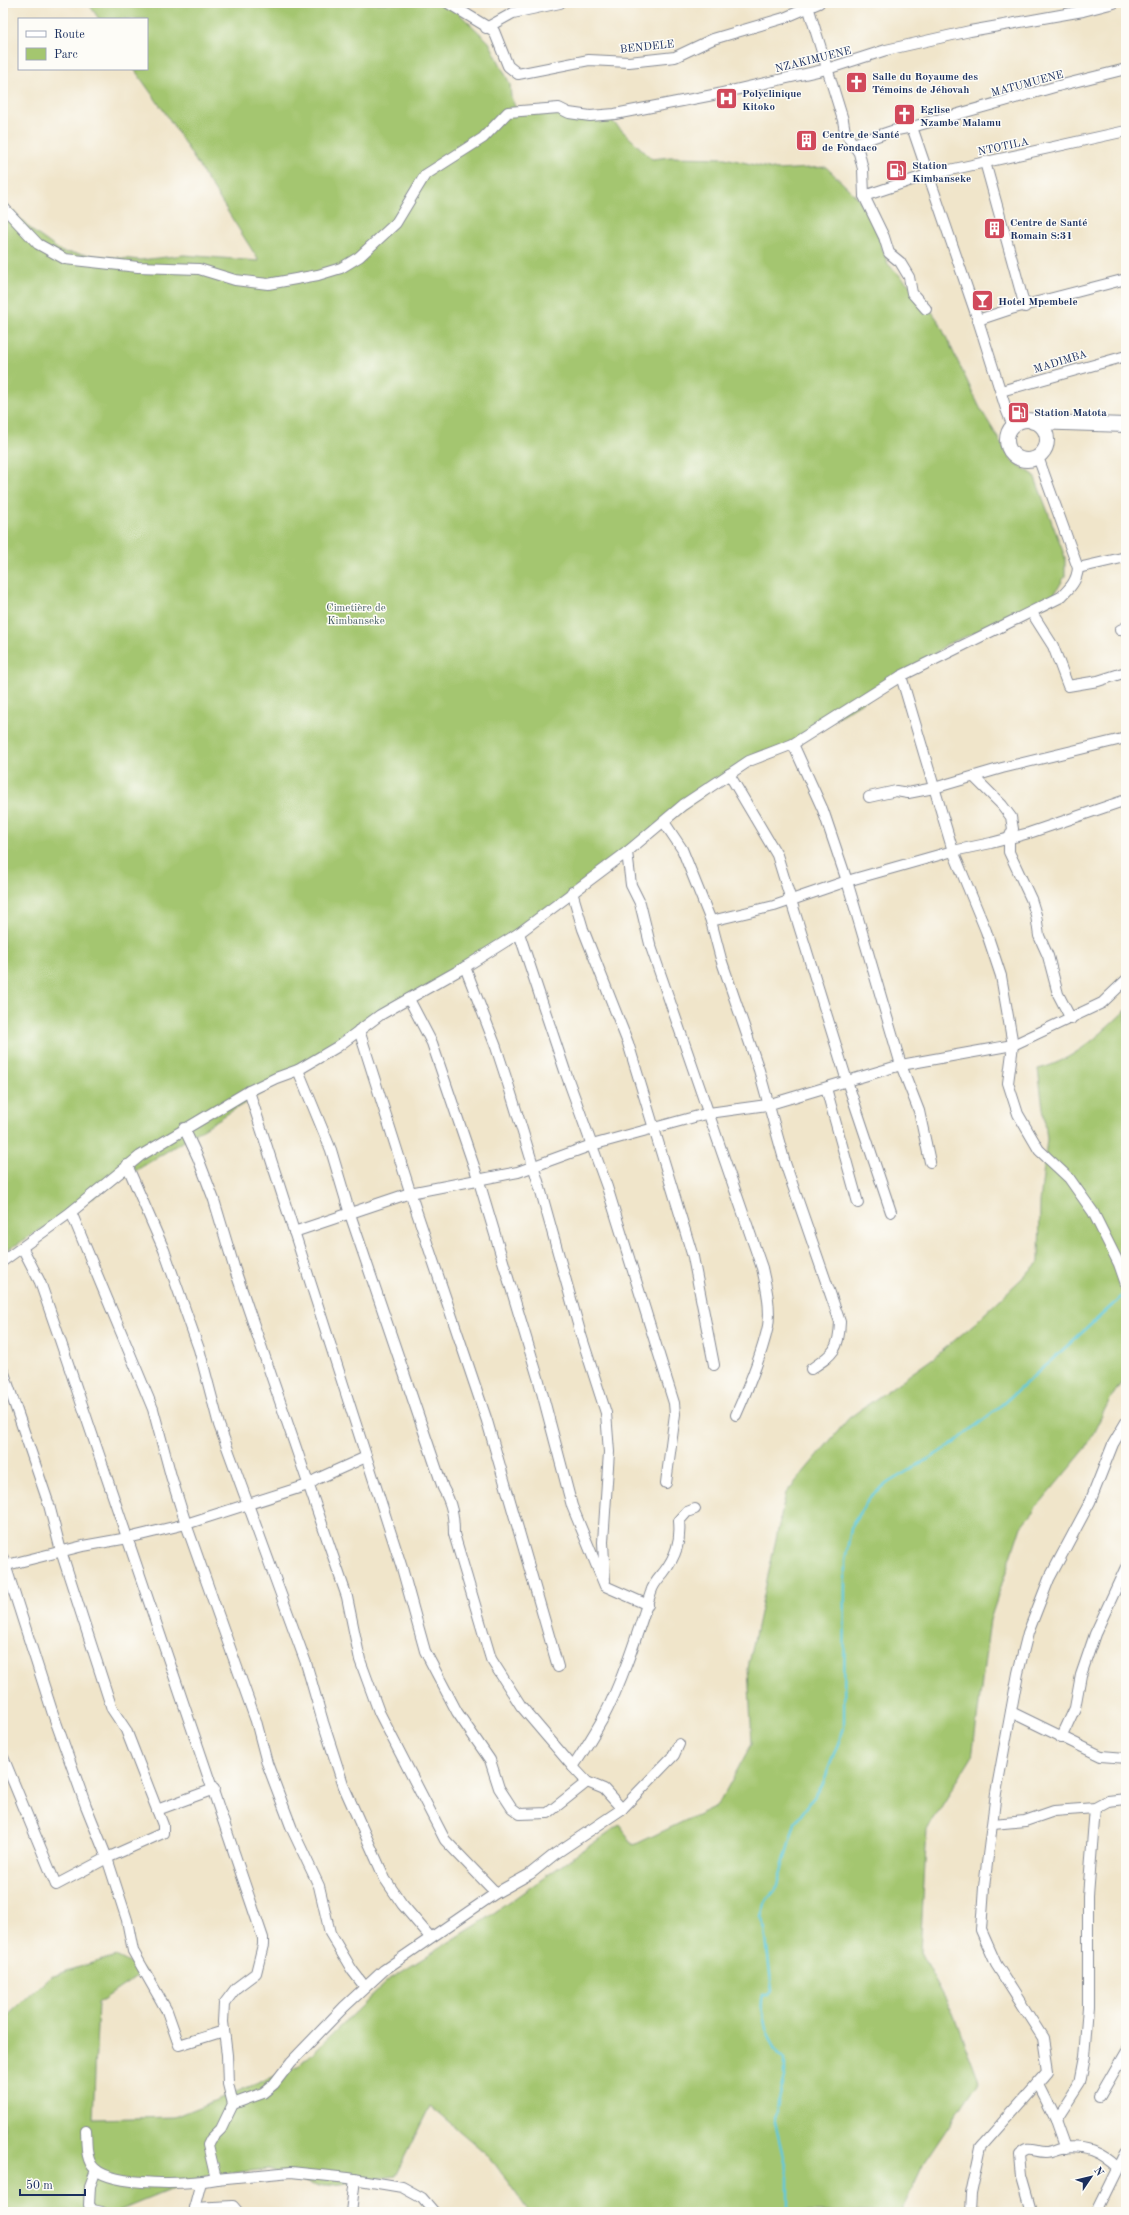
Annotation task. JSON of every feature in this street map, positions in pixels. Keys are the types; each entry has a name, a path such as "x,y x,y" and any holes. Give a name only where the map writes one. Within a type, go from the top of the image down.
{"street":[{"path":"448,3 486,28 513,13 560,3"},
{"name":"BENDELE","path":"486,28 497,35 508,66 518,74 589,60 629,62 675,57 713,40 784,18 808,5 819,3"},
{"name":"NZAKIMUENE","path":"3,207 38,244 64,259 138,267 199,269 235,280 268,284 318,275 341,268 359,258 396,224 425,175 483,138 508,112 559,108 569,113 590,116 615,114 713,95 827,69 886,50 970,31 1083,11 1114,3"},
{"path":"808,5 845,132 859,153 863,169 864,196 884,237 889,253 900,262 910,277 912,293 926,309"},
{"name":"MATUMUENE","path":"853,144 892,131 912,127 1058,86 1126,70"},
{"path":"912,127 1013,426"},
{"name":"NTOTILA","path":"864,196 927,175 1126,131"},
{"path":"985,162 1025,307"},
{"path":"978,320 1010,309 1025,307 1126,279"},
{"name":"MADIMBA","path":"1001,391 1097,362 1126,356"},
{"path":"1033,422 1040,426 1046,440 1044,450 1038,457 1028,460 1018,458 1010,452 1007,442 1008,432 1013,426 1024,421 1126,425"},
{"path":"1046,440 1065,422"},
{"path":"3,1261 22,1249 71,1212 127,1164 184,1128 249,1091 276,1078 298,1070 336,1047 380,1015 465,967 519,933 627,852 683,805 749,761 793,744 901,676 1032,613 1061,597 1071,588 1077,576 1078,568 1038,457"},
{"path":"1078,568 1126,557"},
{"path":"1032,613 1053,646 1068,686 1098,681 1126,672"},
{"path":"901,676 953,851 986,931 1001,976 1014,1046 1008,1083 1018,1114 1039,1150 1069,1178 1093,1212 1119,1264 1126,1284"},
{"path":"870,797 896,791 908,793 934,788 974,776 1126,738"},
{"path":"793,744 823,810 847,881 901,1064 919,1111 930,1162"},
{"path":"729,774 769,838 777,855 847,1082 890,1212"},
{"path":"974,776 1002,805 1011,817 1013,830 1009,838 1009,852 1031,899 1036,916 1039,936 1048,956 1058,994 1071,1019"},
{"path":"711,921 792,901 847,881 953,851 1009,838 1126,800"},
{"path":"664,822 682,849 711,921 721,959 759,1070 767,1105 810,1242 840,1322 840,1339 834,1353 811,1369"},
{"path":"627,852 631,885 640,904 650,944 762,1268 767,1294 768,1325 748,1388 736,1415"},
{"path":"572,892 583,929 628,1043 694,1258 714,1365"},
{"path":"519,933 607,1187 674,1403 675,1414 666,1483"},
{"path":"465,967 496,1047 581,1335 606,1413 610,1452 603,1542 605,1586"},
{"path":"294,1232 410,1193 532,1168 592,1145 709,1113 767,1105 847,1082 901,1064 1014,1046 1102,1003 1126,980"},
{"path":"410,999 432,1043 478,1178 539,1381 572,1506 605,1586 648,1605"},
{"path":"358,1030 410,1193 487,1421 558,1666"},
{"path":"298,1070 331,1150 350,1214 443,1488 451,1503 454,1514 454,1534 491,1659 520,1706 573,1767 587,1782 604,1789 622,1809"},
{"path":"826,1088 858,1203"},
{"path":"249,1091 402,1568 425,1651 457,1712 490,1760 500,1788 512,1808 520,1814 548,1813 587,1782"},
{"path":"184,1128 198,1158 214,1200 234,1267 347,1597 360,1660 379,1712 445,1840 496,1893"},
{"path":"127,1164 164,1250 199,1349 219,1425 250,1505 273,1577 306,1663 344,1787 385,1879 402,1904 430,1937"},
{"path":"71,1212 154,1409 171,1476 186,1524 256,1722 267,1763 292,1829 319,1886 330,1933 352,1970 365,1987"},
{"path":"22,1249 42,1289 214,1790 263,1938 264,1945 256,1973 236,1988 224,2004 224,2032 228,2061 228,2084 233,2104 223,2125 208,2145 216,2179"},
{"path":"3,1370 49,1505 61,1551 112,1709 126,1730 158,1810 164,1829 163,1833 107,1858 56,1885 53,1882 3,1757"},
{"path":"970,2212 971,2194 981,2147 1048,2071 1043,2038 996,1964 981,1930 984,1887 996,1792 1010,1712 1028,1633 1052,1573 1090,1502 1113,1444 1126,1422"},
{"path":"224,2032 179,2045 167,2011 133,1952 127,1920 107,1858 55,1718 4,1563 128,1538 186,1524 250,1505 308,1485 317,1479 366,1457"},
{"path":"573,1767 610,1704 638,1627 648,1605 651,1592 671,1562 681,1538 679,1521 687,1512 695,1509"},
{"path":"1061,1738 1075,1708 1081,1675 1095,1634 1126,1567"},
{"path":"1010,1712 1061,1738 1101,1756 1126,1758"},
{"path":"233,2104 263,2093 274,2084 291,2062 365,1987 384,1970 496,1893 530,1874 555,1854 622,1809 674,1755 679,1744"},
{"path":"158,1810 214,1790"},
{"path":"993,1824 1025,1821 1054,1811 1095,1808 1108,1801 1126,1799"},
{"path":"1055,2120 1079,2083 1084,2057 1088,2007 1088,1896 1095,1808"},
{"path":"1100,2096 1126,2051"},
{"path":"1037,2084 1055,2120 1065,2148"},
{"path":"86,2131 88,2155 96,2170 108,2176 140,2182 201,2182 216,2179 290,2172 355,2179 402,2187 422,2198 434,2212"},
{"path":"1032,2212 1022,2177 1020,2155 1028,2149 1045,2152 1065,2148 1086,2149 1101,2153 1118,2168"},
{"path":"1097,2212 1126,2153"},
{"path":"96,2170 90,2186 89,2205 93,2210 102,2212"},
{"path":"351,2212 355,2179"},
{"path":"201,2182 194,2210 233,2206 238,2212"}],"green space":[{"name":"Cimetière de Kimbanseke","path":"88,3 350,3 351,5 361,3 448,3 489,42 510,84 511,97 517,111 543,108 610,119 652,159 670,157 725,158 777,170 826,167 858,198 875,227 888,264 921,296 939,322 980,408 1012,461 1034,475 1065,557 1065,576 1049,604 947,644 912,672 793,744 749,761 519,933 3,1253 3,201 34,232 62,252 140,260 184,255 259,261 166,114 135,70 148,70 148,18 98,18"},
{"path":"1126,1010 1126,1376 1109,1401 1086,1448 1021,1526 990,1620 972,1757 927,1830 920,1952 953,2013 979,2081 924,2163 901,2212 529,2212 490,2157 430,2106 395,2176 319,2187 269,2169 204,2176 116,2212 3,2212 3,2020 50,1976 116,1956 145,1971 98,2003 93,2119 174,2117 298,2067 387,1981 478,1924 619,1825 634,1845 718,1805 752,1743 748,1668 786,1493 849,1418 936,1356 975,1323 1039,1262 1040,1202 1047,1139 1038,1069 1064,1060 1086,1046"}],"waterway":[{"path":"788,2212 788,2178 774,2118 785,2077 785,2059 779,2054 769,2039 763,2021 763,1995 769,1995 772,1991 765,1929 760,1916 764,1904 776,1889 795,1823 822,1786 844,1728 845,1560 852,1524 871,1496 889,1482 950,1446 997,1409 1126,1293"}],"place":[{"name":"Salle du Royaume des Témoins de Jéhovah","path":"856,82"},
{"name":"Polyclinique Kitoko","path":"727,99"},
{"name":"Eglise Nzambe Malamu","path":"905,115"},
{"name":"Centre de Santé de Fondaco","path":"807,140"},
{"name":"Station Kimbanseke","path":"896,171"},
{"name":"Centre de Santé Romain 8:31","path":"994,228"},
{"name":"Hotel Mpembele","path":"983,301"},
{"name":"Station Matota","path":"1018,412"}]}
